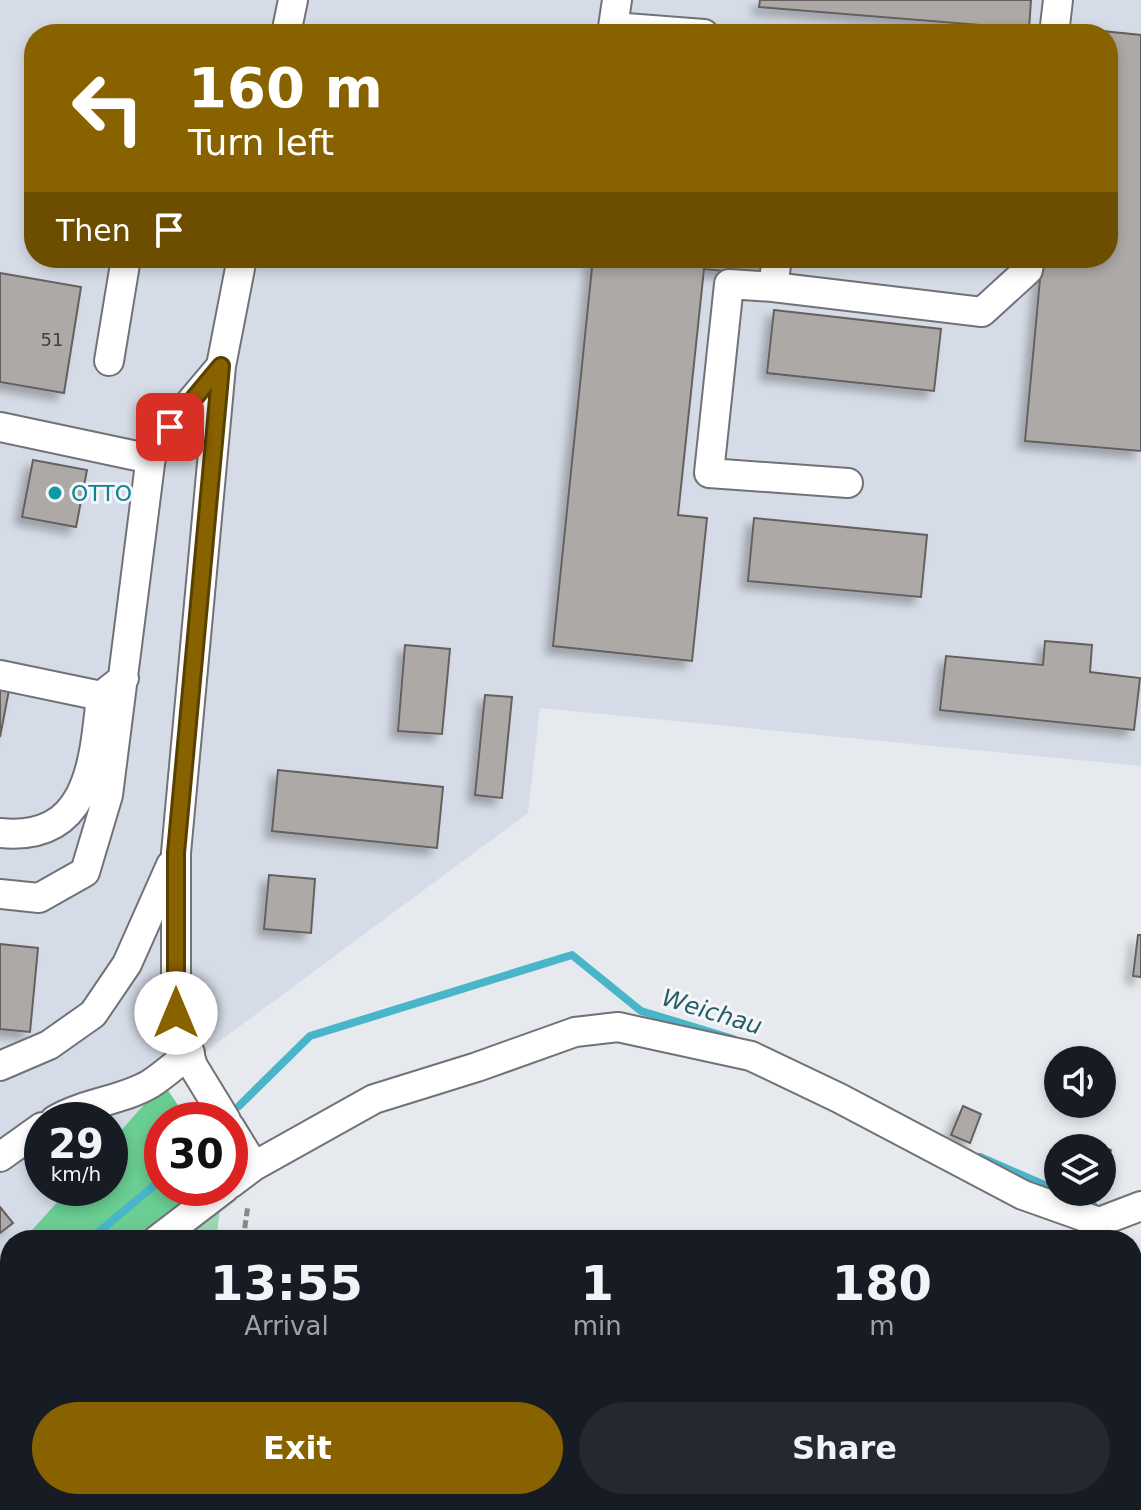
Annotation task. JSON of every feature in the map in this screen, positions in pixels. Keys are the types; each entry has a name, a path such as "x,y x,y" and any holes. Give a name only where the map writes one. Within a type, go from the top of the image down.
{"street":[{"path":"288,24 293,0"},
{"path":"613,24 617,0"},
{"path":"1055,24 1058,0"},
{"path":"109,361 124,268"},
{"path":"215,1102 193,1066 176,1013 176,853 221,366 240,268"},
{"path":"773,287 776,268"},
{"path":"848,483 709,473 729,284 982,312 1028,268"},
{"path":"0,894 39,898 85,872 108,795 152,448 221,366"},
{"path":"0,427 151,459"},
{"path":"0,675 101,696"},
{"path":"0,833 21,835 43,830 80,800 95,756 101,696 124,678"},
{"path":"0,1066 49,1045 93,1014 127,964 176,853"},
{"path":"248,1170 374,1099 575,1032 618,1027 751,1056 839,1098 1023,1195 1099,1222 1141,1206"},
{"path":"99,1102 149,1085 190,1053"},
{"path":"0,1157 24,1140"},
{"path":"248,1156 254,1166"},
{"path":"170,1230 201,1206"}],"shaded area":[{"path":"0,0 1141,0 1141,766 540,708 528,813 163,1083 128,1123 128,1102 24,1102 24,1206 54,1206 32,1230 0,1230"}],"green space":[{"path":"163,1083 176,1102 146,1102"},
{"path":"144,1105 144,1206 182,1206 149,1230 32,1230 54,1206 128,1206 128,1123"},
{"path":"182,1206 221,1206 217,1230 149,1230"}],"building":[{"path":"760,0 1031,0 1029,24 968,24 759,7"},
{"path":"1118,33 1141,35 1141,451 1025,441 1041,268 1118,268"},
{"path":"592,268 765,268 764,275 704,269 678,515 707,518 692,661 553,646"},
{"path":"0,273 81,287 64,393 0,382"},
{"path":"774,310 941,329 934,391 767,373"},
{"name":"OTTO","path":"33,460 87,470 76,527 22,517"},
{"path":"754,518 927,535 921,597 748,581"},
{"path":"1045,641 1092,645 1090,672 1140,678 1134,730 940,710 946,656 1043,665"},
{"path":"405,645 450,649 442,734 398,731"},
{"path":"0,688 9,690 0,737"},
{"path":"485,695 512,697 502,798 475,795"},
{"path":"278,770 443,787 437,848 272,831"},
{"path":"269,875 315,879 311,933 264,929"},
{"path":"1138,935 1141,935 1141,977 1133,976"},
{"path":"0,944 38,948 30,1032 0,1029"},
{"path":"963,1106 981,1114 970,1143 951,1135"},
{"path":"0,1207 13,1223 0,1230"}],"waterway":[{"name":"Weichau","path":"243,1102 310,1036 572,955 641,1011 733,1039"},
{"name":"Weichau","path":"980,1157 1044,1185"},
{"name":"Weichau","path":"101,1230 144,1194"}],"place":[{"name":"OTTO","path":"55,493"}],"route":[{"path":"170,427 221,366 176,853 176,1013"}]}
